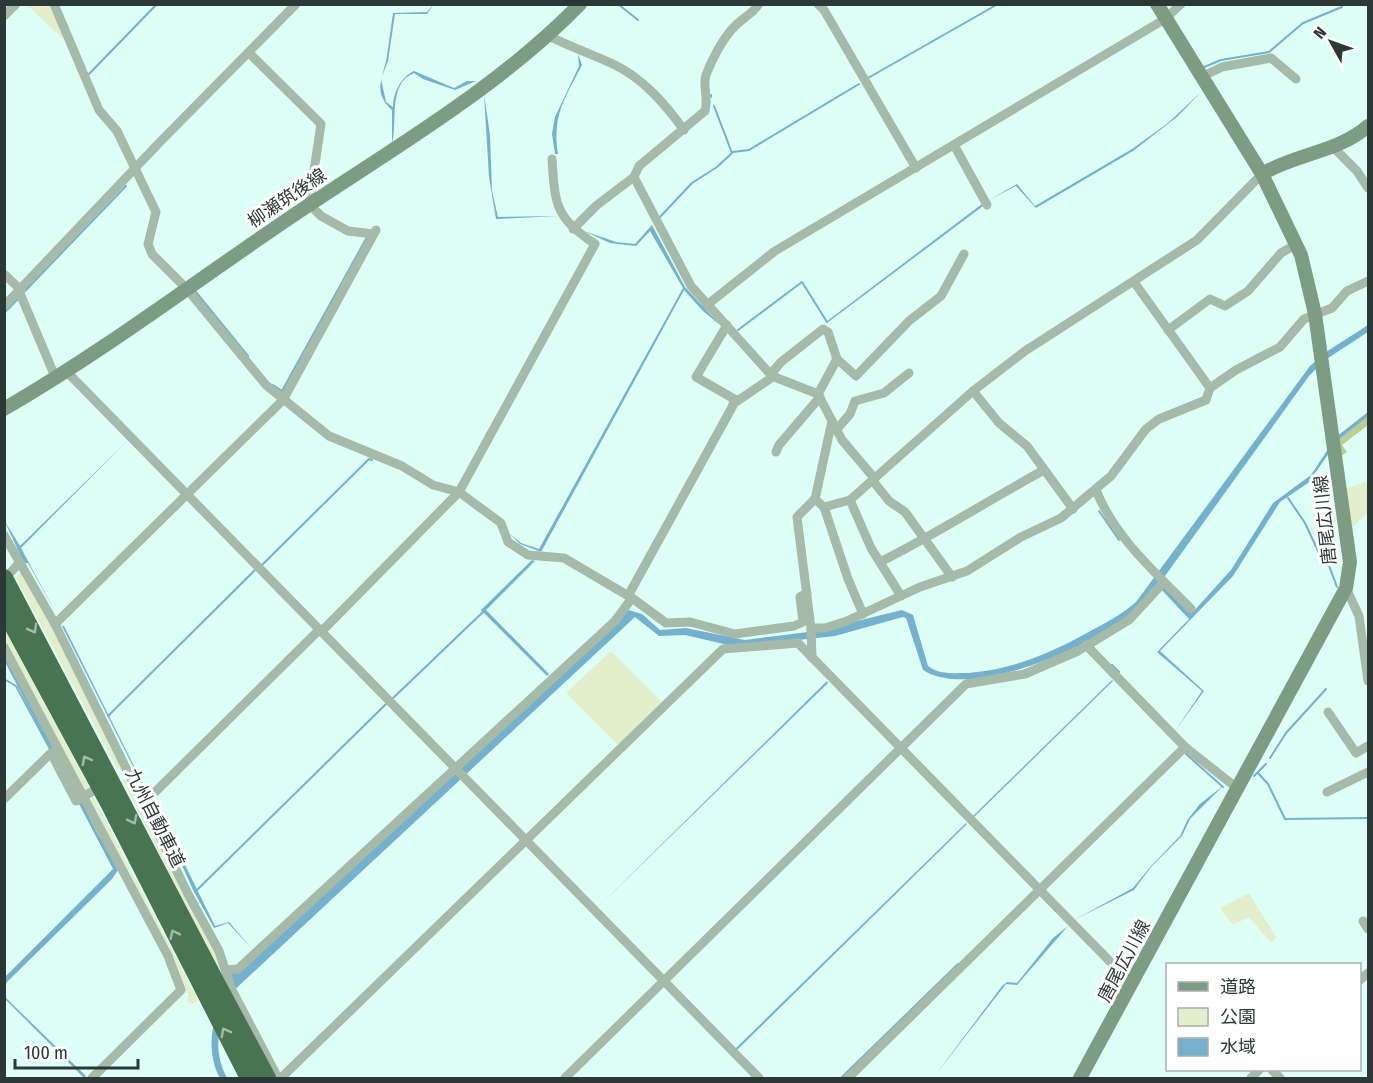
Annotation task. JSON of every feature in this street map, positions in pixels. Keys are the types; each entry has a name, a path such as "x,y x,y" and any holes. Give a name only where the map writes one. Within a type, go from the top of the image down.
{"highway":[{"name":"九州自動車道","path":"8,575 213,978 249,1078"},
{"name":"九州自動車道","path":"4,609 109,802 273,1077"}],"main road":[{"name":"柳瀬筑後線","path":"4,409 62,376 309,204 488,86 549,36 580,4"},
{"name":"唐尾広川線","path":"1082,1078 1346,588 1350,562 1314,314 1309,285 1297,244 1262,174 1157,4"},
{"path":"1262,174 1274,167 1332,146 1368,126"}],"street":[{"path":"4,16 16,4"},
{"path":"54,4 99,110 117,131 134,172 156,212 148,244 152,254 186,288 266,386 329,436 402,466 433,485 459,492 501,523 508,542 528,555 564,558 630,597 666,623 690,622 735,634 794,626 803,622 800,597 807,593"},
{"path":"4,306 134,172 159,143 296,4"},
{"path":"573,229 597,205 634,177 639,166 705,111 708,99 706,76 724,40 735,25 751,15 759,4"},
{"path":"818,4 824,10 916,168"},
{"path":"707,305 775,251 1166,19 1181,4"},
{"path":"549,36 573,49 615,64 662,100 684,130"},
{"path":"55,624 283,400 375,232 348,231 321,216 309,204 321,124 249,53"},
{"path":"1201,77 1222,67 1271,58 1296,79"},
{"path":"954,145 987,205"},
{"path":"1332,146 1357,171 1368,188"},
{"path":"144,803 459,492 595,244 567,223 555,198 552,159"},
{"path":"824,507 850,500 973,391 1025,351 1197,240 1262,174"},
{"path":"634,177 691,286 772,375 819,396 834,424 889,501 905,512 952,577"},
{"path":"1168,330 1210,299 1225,306 1248,291 1281,253 1297,244"},
{"path":"733,405 772,375 781,362 823,329 828,332 837,359 856,375 909,321 941,296 964,254"},
{"path":"4,274 20,291 62,376 187,496 759,1078"},
{"path":"812,628 825,628 967,571 1021,537 1062,518 1112,476 1146,429 1160,419 1206,400 1210,388 1236,370 1280,347 1304,319 1332,309 1347,291 1368,281"},
{"path":"1134,282 1210,388"},
{"path":"213,978 238,969 615,621 736,400 696,377 727,325"},
{"path":"776,452 819,396 837,359"},
{"path":"812,658 812,628 797,517 814,499 834,424 850,414 855,401 884,393 909,373"},
{"path":"973,391 999,423 1027,446 1073,509"},
{"path":"880,562 926,539 972,509 1044,470"},
{"path":"1096,490 1104,511 1125,540 1191,609"},
{"path":"814,499 824,507 848,579 863,614"},
{"path":"850,500 871,548 901,596"},
{"path":"4,535 55,624 188,894 219,951 213,978"},
{"path":"8,575 20,562"},
{"path":"565,1078 966,684 1025,674 1086,645 1129,620 1161,578"},
{"path":"1346,588 1359,616 1368,681"},
{"path":"273,1077 525,840 723,649 798,643 1132,984"},
{"path":"1086,645 1185,747 1237,788"},
{"path":"4,647 89,794 168,956 181,990 92,1078"},
{"path":"1328,712 1356,753 1368,746"},
{"path":"848,1078 1185,747"},
{"path":"4,799 51,753 76,801 89,794"},
{"path":"119,778 129,772"},
{"path":"1327,792 1368,772"}],"green space":[{"path":"27,5 52,5 71,46"},
{"path":"1368,415 1368,425 1342,445 1347,452 1341,456 1338,438"},
{"path":"1366,482 1368,513 1351,528 1345,489"},
{"path":"22,571 67,654 123,772 116,766 16,578"},
{"path":"4,629 90,789 84,792 5,646"},
{"path":"611,651 662,702 618,745 566,693"},
{"path":"123,780 130,781 213,946 221,968 217,969"},
{"path":"93,796 198,1001 192,1004 187,1002 189,994 182,987 173,959 91,800"},
{"path":"1249,893 1276,937 1271,943 1249,917 1233,925 1220,908"}],"water":[{"path":"434,4 427,14 395,14 388,61 382,77 393,13 427,12"},
{"path":"578,54 582,65 561,107 557,128 558,154 555,154 552,134 555,117 579,66"},
{"path":"414,71 454,88 467,81 476,81 455,90 423,79 414,73 406,78 397,95 392,143 392,110 382,97 381,80 386,102 393,107 394,96 399,86 405,77"},
{"path":"1202,91 1177,117 1133,151 1036,208 1016,186 989,200 1017,184 1035,206 1132,149 1168,123"},
{"path":"484,94 490,135 492,191 498,217 559,216 496,219 489,177"},
{"path":"982,204 983,206 826,322"},
{"path":"652,225 685,287 721,326 703,311 684,290 541,552 520,544 509,533 521,543 539,549 683,288 650,231 636,246 610,243 584,231 616,242 635,244"},
{"path":"1368,325 1368,332 1325,360 1309,376 1160,583 1192,613 1231,570 1273,503 1311,475 1336,437 1368,412 1368,416 1339,439 1308,483 1280,502 1233,576 1160,651 1204,691 1175,731 1202,691 1157,652 1189,619 1158,586 1136,610 1118,624 1065,652 1033,665 971,679 944,678 923,670 906,618 903,617 835,636 752,645 728,645 685,635 659,636 635,617 230,994 220,1026 218,1046 222,1067 227,1078 220,1078 212,1053 213,1026 220,1000 231,975 628,610 642,614 660,630 686,628 745,640 816,631 902,610 913,615 928,666 937,671 968,673 984,671 1043,655 1105,623 1136,602 1310,366 1326,352"},
{"path":"127,441 21,548 57,615 28,563 24,563 4,520 20,546"},
{"path":"532,560 535,561 486,610 549,674 547,676 481,610"},
{"path":"62,626 64,626 147,792 146,792"},
{"path":"4,655 118,870 112,879 5,984 5,977 113,869 5,662"},
{"path":"1112,680 1113,681 972,817"},
{"path":"827,681 828,683 597,908"},
{"path":"1224,785 1190,819 1182,836 1151,867 1134,890 1074,920 1133,888 1151,866 1180,836 1188,819 1200,804"},
{"path":"154,802 215,926 229,922 252,949 228,923 214,928 193,890"},
{"path":"967,824 736,1051 735,1049"},
{"path":"1068,926 1017,985 1006,984 933,1078 1002,986 1007,982 1017,983 1053,938"},
{"path":"4,996 86,1076 84,1078 5,999"}],"waterway":[{"path":"88,75 157,4"},
{"path":"618,4 638,20"},
{"path":"868,78 998,4"},
{"path":"1202,68 1221,60 1269,52 1303,23 1342,7"},
{"path":"733,152 749,150 859,84"},
{"path":"659,218 692,183 717,167 732,153 714,106"},
{"path":"25,291 126,186"},
{"path":"273,385 282,391 367,237"},
{"path":"738,330 802,282 827,322"},
{"path":"195,291 248,356"},
{"path":"4,313 18,299"},
{"path":"262,565 369,459 372,460"},
{"path":"1288,498 1305,523 1319,553 1328,563 1337,587"},
{"path":"1099,511 1119,540"},
{"path":"108,716 255,570"},
{"path":"391,700 484,611"},
{"path":"1112,665 1119,672"},
{"path":"4,679 16,686 50,749"},
{"path":"1270,758 1286,733 1326,689"},
{"path":"195,892 386,704"},
{"path":"1186,754 1223,787"},
{"path":"1254,776 1266,764"},
{"path":"1258,773 1268,784 1285,819 1368,818"},
{"path":"841,1078 958,964"}]}
